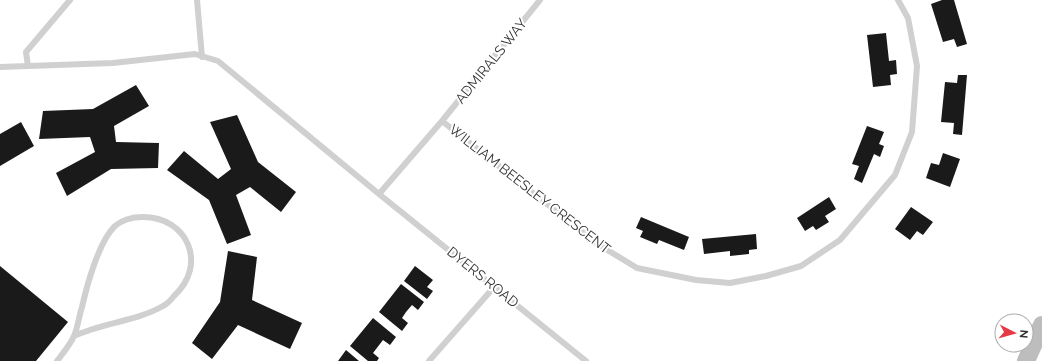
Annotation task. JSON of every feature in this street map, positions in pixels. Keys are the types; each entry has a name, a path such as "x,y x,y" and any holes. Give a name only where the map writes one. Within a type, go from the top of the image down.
{"main road":[{"path":"1026,361 1042,325"}],"lane":[{"path":"28,66 26,52 70,0"},
{"path":"197,0 202,56"},
{"name":"ADMIRALS WAY","path":"379,194 442,121 540,0"},
{"name":"WILLIAM BEESLEY CRESCENT","path":"442,121 596,243 637,268 696,280 730,282 766,276 801,266 840,240 895,175 912,132 917,66 908,18 898,0"},
{"name":"DYERS ROAD","path":"0,67 113,64 195,54 218,61 379,194 495,286 586,361"},
{"path":"57,361 74,336 82,305 105,237 116,225 134,217 150,217 168,221 183,236 191,252 191,272 185,287 164,306 122,321 91,328 74,336"},
{"path":"429,361 495,286"}],"building":[{"path":"942,0 954,0 967,44 957,47 954,39 943,42 931,4"},
{"path":"886,33 889,61 896,60 897,74 890,75 891,85 873,87 867,35"},
{"path":"958,75 967,75 962,135 953,134 954,123 941,122 945,82 957,83"},
{"path":"136,85 149,106 114,126 116,142 159,143 158,168 111,169 67,196 56,173 95,152 90,137 39,139 43,111 93,109"},
{"path":"237,115 258,162 296,192 281,212 250,187 236,195 251,235 227,244 209,200 167,170 184,151 218,179 231,169 210,122"},
{"path":"21,122 34,146 0,166 0,134"},
{"path":"867,126 884,132 879,144 884,146 880,157 874,154 862,183 854,179 859,166 852,164"},
{"path":"943,153 960,159 950,187 926,178 931,163 939,165"},
{"path":"829,197 836,209 825,216 829,222 816,230 813,226 805,231 797,218"},
{"path":"911,207 933,222 923,235 917,231 910,240 895,229"},
{"path":"641,217 689,237 684,250 659,240 657,244 640,237 643,231 636,228"},
{"path":"756,234 757,249 749,250 749,254 730,256 730,251 704,254 702,239"},
{"path":"228,251 257,257 252,300 302,323 290,349 238,325 212,359 192,343 220,302"},
{"path":"0,266 68,322 36,361 0,361"},
{"path":"415,266 433,280 427,287 433,291 427,299 404,281"},
{"path":"401,284 424,302 418,310 412,305 406,312 402,318 408,323 402,331 379,312"},
{"path":"373,318 396,337 390,345 383,340 373,353 379,358 377,361 368,361 350,346"},
{"path":"346,350 359,361 338,361"}]}
